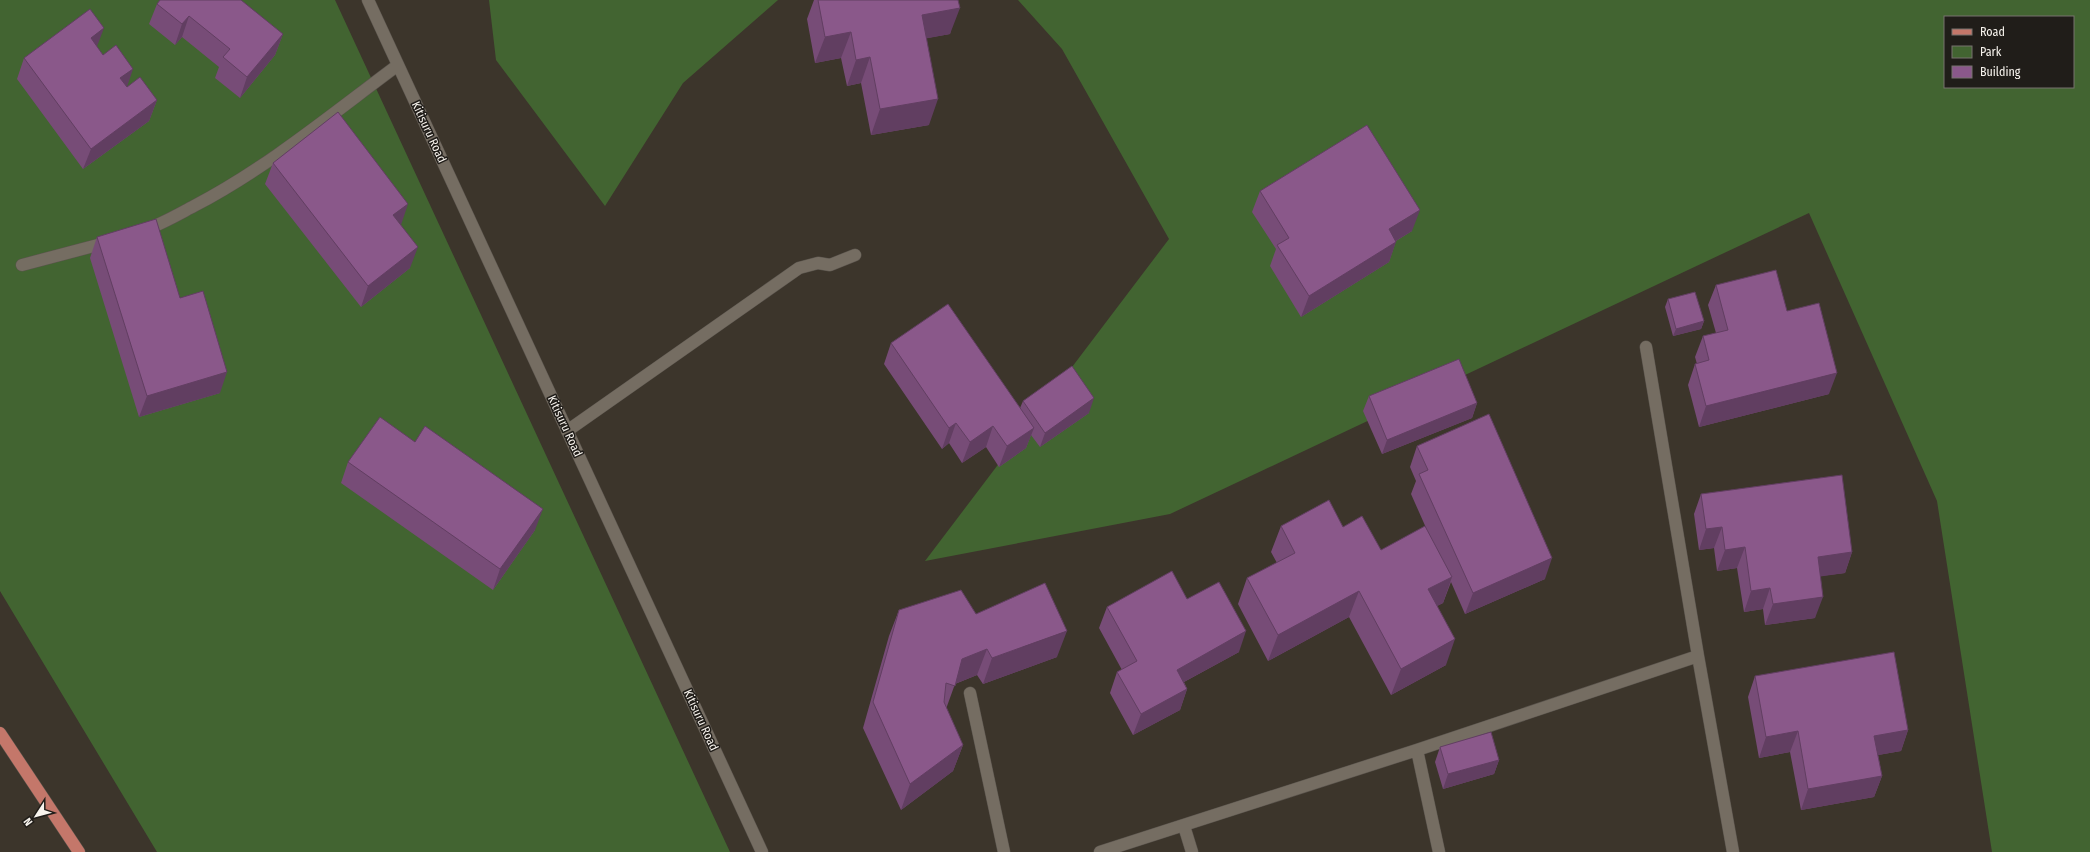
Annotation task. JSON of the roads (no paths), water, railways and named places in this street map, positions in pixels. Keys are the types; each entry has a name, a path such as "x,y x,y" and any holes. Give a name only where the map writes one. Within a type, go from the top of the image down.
{"main road":[{"path":"0,733 79,852"}],"street":[{"name":"Kitisuru Road","path":"368,0 762,852"},
{"path":"22,265 126,236 156,226 228,188 288,147 398,65"},
{"path":"567,430 799,268 818,263 830,265 855,255"},
{"path":"1646,347 1698,656 1733,852"},
{"path":"1100,852 1417,750 1698,656"},
{"path":"970,693 1004,852"},
{"path":"1417,750 1438,852"},
{"path":"1184,826 1192,852"}]}
